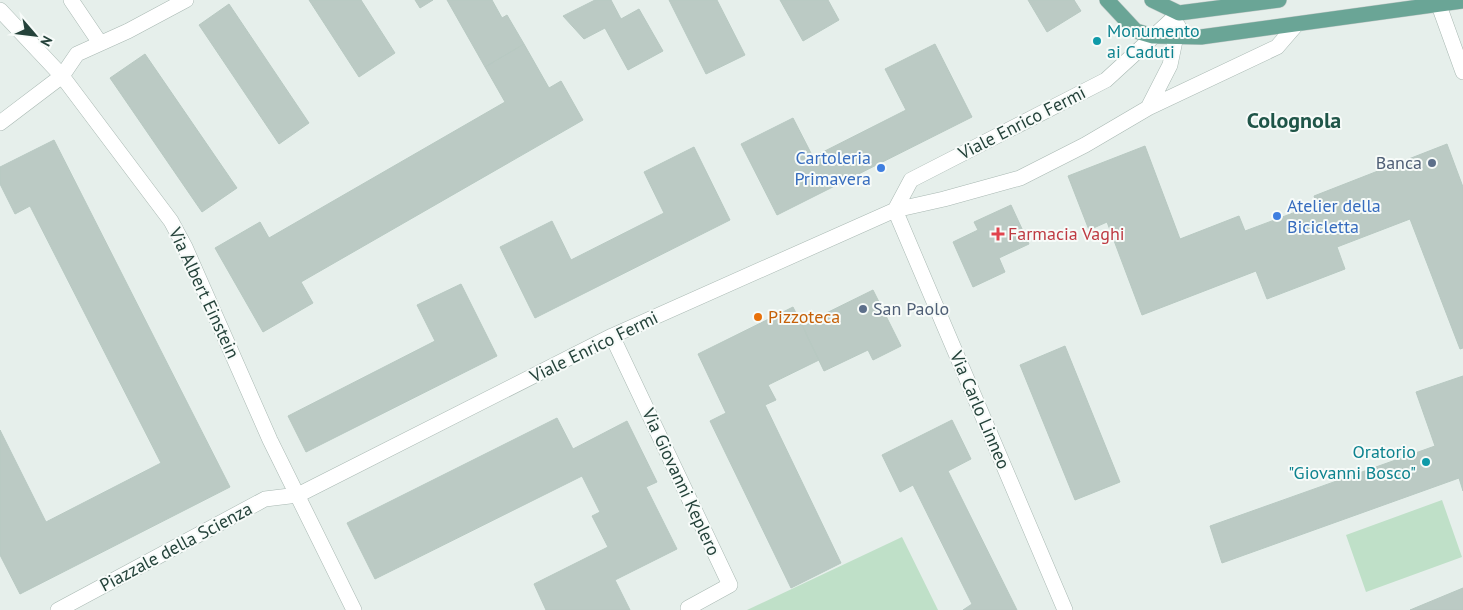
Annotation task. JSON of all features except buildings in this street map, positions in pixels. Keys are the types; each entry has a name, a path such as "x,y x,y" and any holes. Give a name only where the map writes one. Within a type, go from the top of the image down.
{"main road":[{"path":"1107,0 1136,31 1153,36 1176,37 1201,37 1437,2 1463,1"},
{"path":"1152,0 1179,13 1279,0"}],"street":[{"path":"71,0 100,43"},
{"path":"0,123 62,76 77,54 128,31 186,0"},
{"path":"1437,2 1463,72"},
{"name":"Via Albert Einstein","path":"0,10 62,76 171,221 185,247 270,440 354,610"},
{"path":"1148,108 1170,65 1179,13"},
{"name":"Viale Enrico Fermi","path":"895,210 911,180 1106,80 1179,13"},
{"name":"Viale Enrico Fermi","path":"298,495 612,336 895,210 1020,178 1086,145 1148,108 1277,47 1296,24"},
{"name":"Via Carlo Linneo","path":"895,210 1065,610"},
{"name":"Via Giovanni Keplero","path":"612,336 730,585 688,608"},
{"name":"Piazzale della Scienza","path":"58,610 265,499 298,495"}],"green space":[{"path":"1442,500 1462,557 1366,592 1346,535"},
{"path":"902,537 938,610 747,610"}],"place":[{"name":"Monumento ai Caduti","path":"1097,41"},
{"name":"Banca","path":"1432,163"},
{"name":"Cartoleria Primavera","path":"881,168"},
{"name":"Atelier della Bicicletta","path":"1277,216"},
{"name":"Farmacia Vaghi","path":"998,234"},
{"name":"San Paolo","path":"863,309"},
{"name":"Pizzoteca","path":"758,317"},
{"name":"Oratorio \"Giovanni Bosco\"","path":"1426,462"}],"district":[{"name":"Colognola","path":"1294,120"}]}
